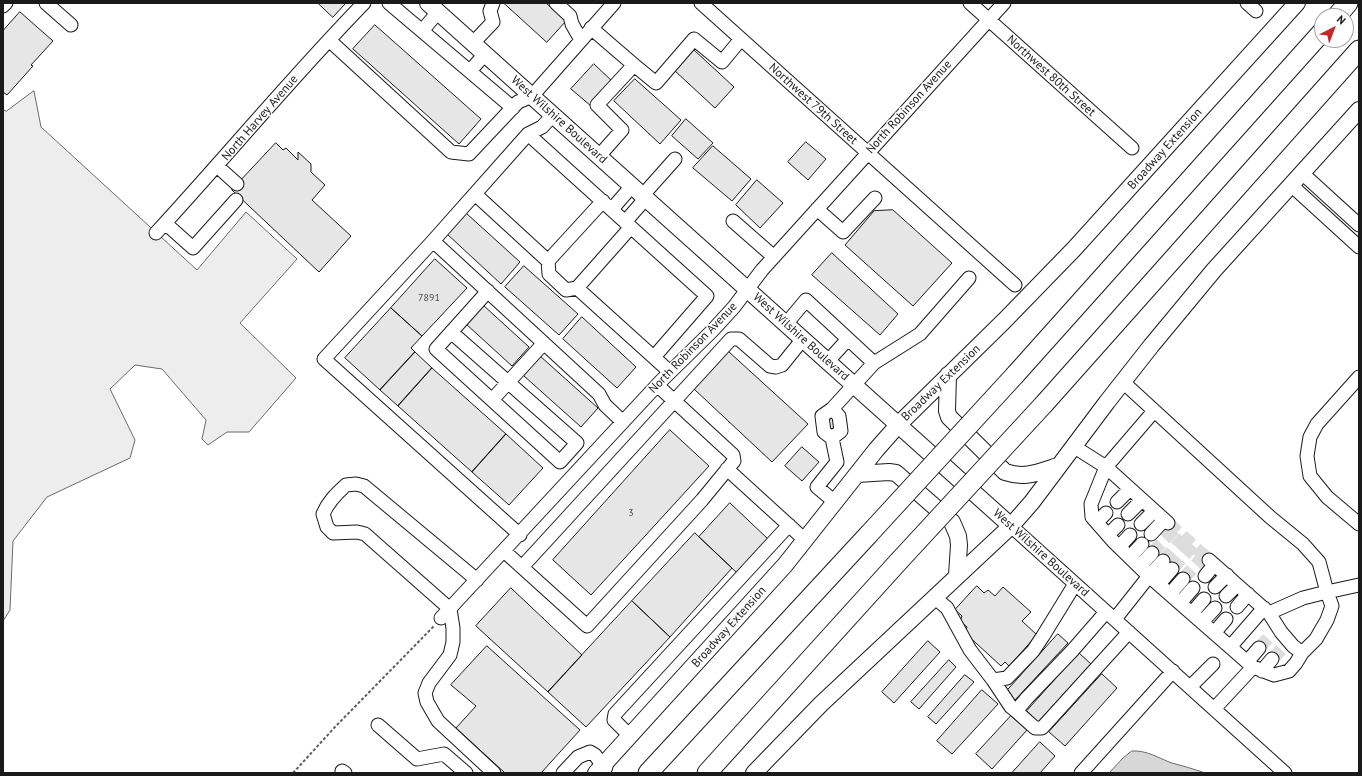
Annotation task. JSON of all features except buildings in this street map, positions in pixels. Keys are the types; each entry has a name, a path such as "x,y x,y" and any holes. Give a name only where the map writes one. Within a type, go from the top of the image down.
{"highway":[{"path":"648,773 1015,375 1314,41"},
{"path":"707,773 1044,404 1359,50"}],"main road":[{"name":"Broadway Extension","path":"600,771 785,565 898,424 1004,321 1074,249 1297,3"},
{"name":"West Wilshire Boulevard","path":"433,8 1011,526"},
{"path":"754,773 821,704 1011,526 1032,502 1073,446 1151,346 1214,270 1359,110"},
{"path":"948,375 948,417 1005,472 1022,476 1058,466"},
{"path":"857,474 888,472 896,474 952,522 958,536 958,575"}],"street":[{"path":"3,6 6,3"},
{"path":"46,3 71,25"},
{"name":"North Harvey Avenue","path":"156,233 364,3"},
{"path":"389,3 513,108"},
{"path":"470,72 479,49 493,22 490,10 493,3"},
{"path":"556,3 570,16 572,24 581,40"},
{"path":"329,40 451,152 469,154 518,102 532,96 614,3"},
{"name":"Northwest 79th Street","path":"701,3 1015,284"},
{"name":"Northwest 80th Street","path":"970,3 1132,148"},
{"name":"North Robinson Avenue","path":"446,614 670,372 730,312 762,270 1004,3"},
{"path":"422,31 433,8"},
{"path":"591,28 656,83 694,39 722,62 741,39"},
{"path":"599,156 622,130 598,105 634,65"},
{"path":"520,535 324,359 433,241 528,134 542,127 553,115"},
{"path":"528,134 707,296 654,357"},
{"path":"548,261 607,205 640,193 675,159"},
{"path":"217,166 237,184"},
{"path":"1302,173 1359,225"},
{"path":"1291,185 1358,244"},
{"path":"475,194 548,261 549,274 566,290 577,288 628,224 640,193"},
{"path":"817,209 843,232 875,198"},
{"path":"165,223 193,248 236,200"},
{"path":"733,220 774,257"},
{"path":"433,241 599,394 605,405 623,422"},
{"path":"835,502 817,487 837,462 832,438 824,432 822,416 832,409 874,363 920,334 969,278"},
{"path":"577,288 670,372"},
{"path":"451,332 577,443 560,462 436,349 451,332 488,291"},
{"path":"786,324 806,300 874,363"},
{"path":"522,567 731,339 739,339 770,366 776,367 782,365 803,339"},
{"path":"828,361 848,339"},
{"path":"492,400 544,343"},
{"path":"1359,376 1317,424 1310,437 1306,456 1310,476 1327,497 1359,524"},
{"path":"1123,382 1270,517 1303,544 1319,562 1332,606 1327,620 1316,639 1302,653 1289,671 1274,675 1254,667 1154,580 1119,547 1108,535 1101,517 1092,517 1091,504 1106,467 1154,411"},
{"path":"504,551 586,626 702,500 734,461 733,455 658,385"},
{"path":"1073,446 1106,467 1166,522 1151,534"},
{"path":"569,451 584,465"},
{"path":"727,469 805,540"},
{"path":"477,580 364,486 356,484 346,485 334,496 322,514 327,527 333,532 357,532 365,534 446,614 453,628 453,642 450,655 427,688 425,693 427,702 438,721 494,773"},
{"path":"1117,502 1130,489"},
{"path":"1128,514 1142,500"},
{"path":"1141,524 1154,510"},
{"path":"1108,535 1118,524"},
{"path":"630,736 614,720 615,714 789,525"},
{"name":"West Wilshire Boulevard","path":"1011,526 1285,773"},
{"path":"1119,547 1130,535"},
{"path":"1130,557 1142,544"},
{"path":"1016,711 1072,651 1110,616 1154,580 1162,561 1140,566"},
{"path":"1205,576 1212,562 1266,610 1274,632 1286,644 1302,653"},
{"path":"1215,587 1227,575"},
{"path":"1170,594 1183,579"},
{"path":"992,680 1007,678 1033,651 1075,584"},
{"path":"1226,596 1237,585"},
{"path":"1230,647 1266,610 1303,598 1359,585"},
{"path":"1180,603 1193,588"},
{"path":"1237,607 1248,594"},
{"path":"934,597 947,608 970,650 1011,707 1035,728 1042,728 1129,632"},
{"path":"1192,613 1204,600"},
{"path":"1202,622 1215,608"},
{"path":"1214,633 1226,619"},
{"path":"1254,667 1260,648"},
{"path":"1214,709 1254,667 1272,659"},
{"path":"1190,687 1213,664"},
{"path":"1081,773 1173,671"},
{"path":"378,725 417,759 444,754 466,773"},
{"path":"563,773 578,757 590,752 595,755 600,771"}],"path":[{"path":"293,773 335,727 446,614"}],"shaded area":[{"path":"34,91 41,127 197,270 246,212 297,259 240,323 296,378 249,432 227,432 208,445 202,439 206,420 162,369 135,365 110,389 135,440 130,458 47,497 13,541 10,610 3,621 3,110 6,111"},
{"path":"1132,751 1148,753 1172,763 1205,773 1109,773"}],"tunnel":[{"path":"1168,523 1209,560"},
{"path":"1152,553 1174,529"},
{"path":"1163,561 1184,538"},
{"path":"1172,569 1193,545"},
{"path":"1183,579 1204,556"},
{"path":"1259,648 1270,636"},
{"path":"1272,659 1283,648"}]}
